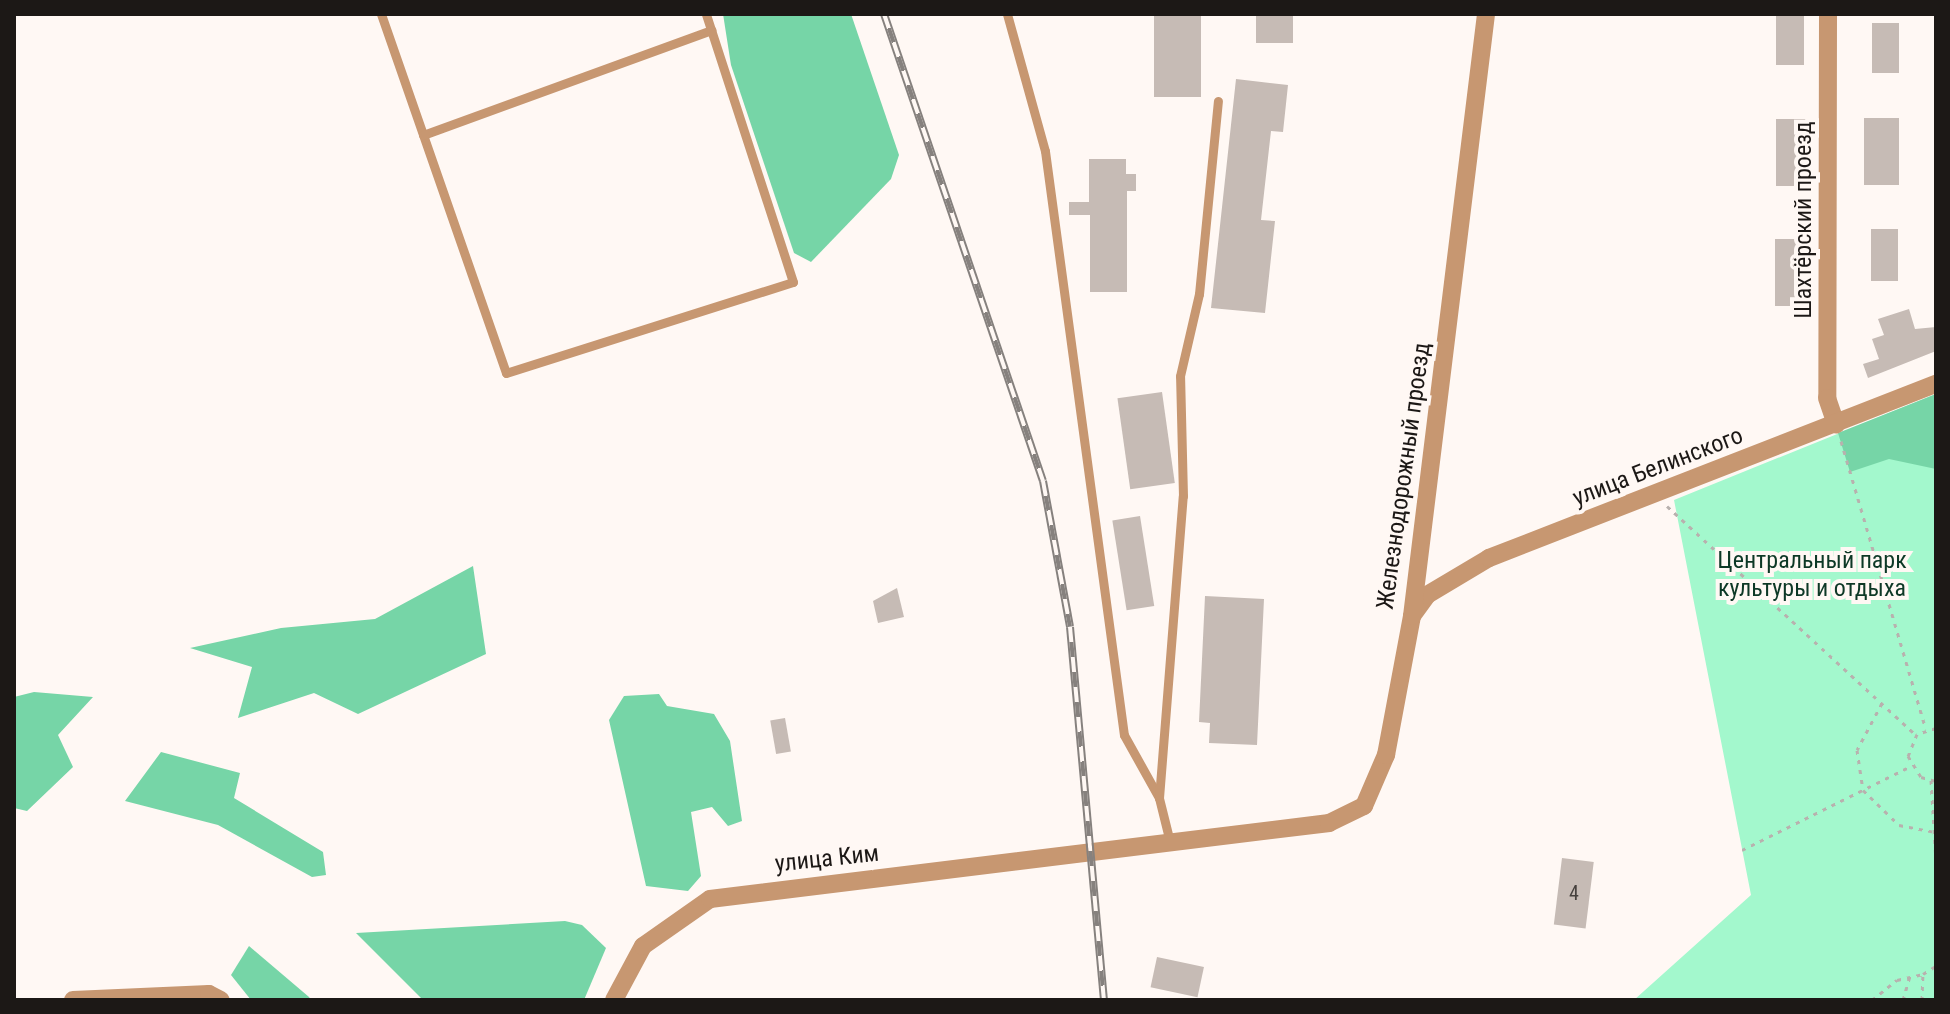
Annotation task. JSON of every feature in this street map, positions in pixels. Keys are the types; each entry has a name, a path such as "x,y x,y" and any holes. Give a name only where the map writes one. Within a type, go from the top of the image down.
{"street":[{"name":"Железнодорожный проезд","path":"1094,855 1329,823 1364,806 1380,782 1412,616 1486,14"},
{"name":"Шахтёрский проезд","path":"1828,14 1827,398 1836,424"},
{"name":"улица Белинского","path":"1412,616 1427,595 1489,558 1936,384"},
{"name":"улица Ким","path":"614,1000 643,946 710,899 1094,855"},
{"path":"73,1000 209,994 221,1000"}],"lane":[{"path":"381,14 506,373 793,282 706,14"},
{"path":"1007,14 1045,151 1124,735 1159,798 1171,846"},
{"path":"423,135 711,30"},
{"path":"1159,798 1183,496 1180,376 1199,294 1218,101"}],"path":[{"path":"1836,424 1926,729"},
{"path":"1661,491 1673,515 1916,735"},
{"path":"1882,703 1857,750 1863,790 1899,825 1934,832"},
{"path":"1911,766 1916,735 1936,728"},
{"path":"1742,850 1911,766"},
{"path":"1911,766 1934,780 1936,861"},
{"path":"1872,1000 1910,976 1923,974 1936,966"},
{"path":"1922,1000 1923,974"},
{"path":"1903,1000 1910,976"}],"green space":[{"path":"723,14 851,14 899,155 891,179 811,262 794,253 731,65"},
{"name":"Центральный парк культуры и отдыха","path":"1936,394 1936,1000 1634,1000 1751,895 1674,500"},
{"path":"1936,394 1936,469 1889,459 1850,472 1838,433"},
{"path":"473,566 486,654 358,714 314,693 238,718 252,667 190,648 281,628 375,619"},
{"path":"34,692 93,697 58,735 73,767 27,811 14,808 14,697"},
{"path":"659,694 667,706 714,714 730,741 742,821 728,826 712,807 691,812 701,876 688,891 646,886 609,720 624,696"},
{"path":"161,752 240,773 234,798 323,852 326,875 312,877 218,825 125,801"},
{"path":"565,921 582,925 606,948 584,1000 423,1000 356,933"},
{"path":"249,946 311,1000 251,1000 231,975"}],"building":[{"path":"1154,14 1201,14 1201,97 1154,97"},
{"path":"1256,14 1293,14 1293,43 1256,43"},
{"path":"1776,14 1804,14 1804,65 1776,65"},
{"path":"1872,23 1899,23 1899,73 1872,73"},
{"path":"1236,79 1288,85 1283,132 1271,131 1261,220 1275,221 1265,313 1211,308"},
{"path":"1864,118 1899,118 1899,185 1864,185"},
{"path":"1776,119 1807,119 1807,186 1776,186"},
{"path":"1089,159 1126,159 1126,174 1136,174 1136,191 1127,191 1127,292 1090,292 1090,215 1069,215 1069,202 1089,202"},
{"path":"1871,229 1898,229 1898,281 1871,281"},
{"path":"1775,239 1805,239 1805,306 1775,306"},
{"path":"1909,309 1915,329 1936,327 1936,351 1868,378 1863,364 1879,359 1872,339 1884,335 1878,319"},
{"path":"1162,392 1175,483 1130,489 1117,398"},
{"path":"1140,516 1154,606 1127,610 1112,520"},
{"path":"897,588 904,617 878,623 873,601"},
{"path":"1205,596 1264,599 1257,745 1209,743 1210,723 1199,722"},
{"path":"785,718 791,751 776,754 770,721"},
{"path":"1562,858 1594,862 1586,928 1554,925"},
{"path":"1157,957 1204,967 1198,997 1151,987"}],"railway":[{"path":"884,14 1043,481 1070,627 1104,1000"}]}
